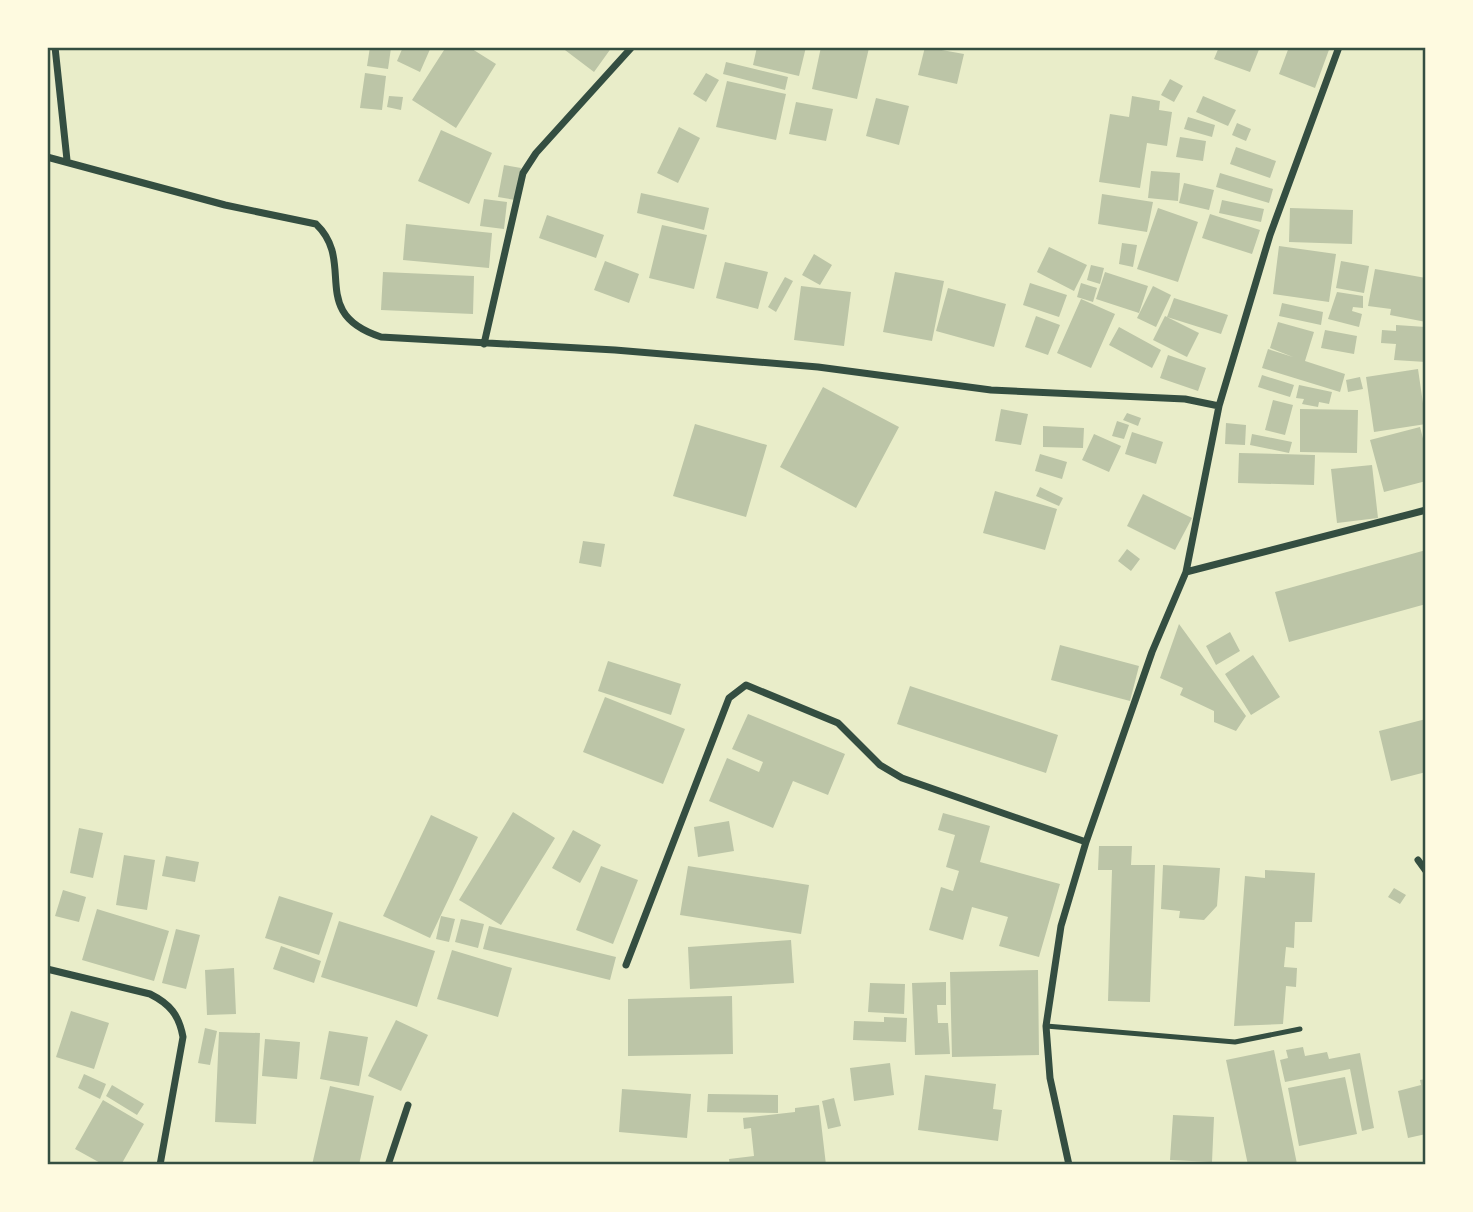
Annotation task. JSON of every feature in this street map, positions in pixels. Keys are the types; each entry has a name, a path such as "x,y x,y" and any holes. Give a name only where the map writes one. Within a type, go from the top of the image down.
{"street":[{"path":"55,47 67,160"},
{"path":"484,344 523,173 536,153 632,47"},
{"path":"1069,1165 1050,1078 1046,1026 1061,926 1086,842 1152,652 1185,572 1219,405 1270,235 1339,47"},
{"path":"47,157 67,160 225,205 316,224 326,234 332,247 338,303 347,318 364,331 381,337 615,350 791,365 991,390 1185,400 1219,405"},
{"path":"1185,572 1426,509"},
{"path":"626,965 729,698 746,685 838,723 880,765 902,778 1086,842"},
{"path":"1418,860 1426,872"},
{"path":"47,969 150,994 164,1001 181,1022 183,1037 160,1165"},
{"path":"388,1165 408,1105"}],"lane":[{"path":"1046,1026 1235,1042 1300,1028"}],"building":[{"path":"370,47 391,48 388,69 367,66"},
{"path":"403,47 431,47 420,72 397,61"},
{"path":"446,47 469,47 496,64 456,128 412,100"},
{"path":"561,47 612,47 594,72"},
{"path":"757,47 806,47 799,76 753,65"},
{"path":"821,47 869,48 857,99 812,89"},
{"path":"925,47 964,54 957,84 918,75"},
{"path":"1219,47 1260,47 1250,72 1214,59"},
{"path":"1289,47 1330,47 1315,88 1279,74"},
{"path":"726,62 788,77 785,90 723,74"},
{"path":"365,73 386,76 382,110 360,108"},
{"path":"706,73 719,80 706,102 693,94"},
{"path":"1170,79 1183,86 1174,102 1161,95"},
{"path":"727,81 786,94 776,140 716,127"},
{"path":"389,96 403,97 401,110 387,107"},
{"path":"1132,96 1160,101 1159,110 1172,112 1167,146 1147,143 1140,188 1099,182 1110,114 1129,117"},
{"path":"1203,96 1236,110 1228,126 1196,112"},
{"path":"876,98 909,106 899,145 866,136"},
{"path":"796,102 833,109 826,141 789,134"},
{"path":"1188,117 1215,125 1212,137 1184,129"},
{"path":"1237,123 1251,129 1246,141 1232,135"},
{"path":"679,127 700,138 678,183 657,173"},
{"path":"441,130 492,153 469,204 418,181"},
{"path":"1180,137 1206,141 1203,161 1176,157"},
{"path":"1236,147 1276,161 1270,178 1230,164"},
{"path":"504,165 521,168 515,200 498,197"},
{"path":"1151,171 1180,173 1178,201 1148,198"},
{"path":"1220,173 1273,189 1269,203 1216,187"},
{"path":"1184,183 1214,190 1209,210 1179,203"},
{"path":"641,193 709,208 704,230 637,213"},
{"path":"1102,194 1153,202 1147,232 1098,224"},
{"path":"484,199 507,202 504,229 480,226"},
{"path":"1222,200 1264,209 1261,222 1219,213"},
{"path":"1158,208 1198,222 1178,282 1137,269"},
{"path":"1290,208 1353,210 1352,244 1289,242"},
{"path":"1210,214 1260,230 1252,254 1202,238"},
{"path":"547,215 604,235 596,258 539,238"},
{"path":"406,224 492,233 489,268 403,260"},
{"path":"662,225 707,235 694,289 649,278"},
{"path":"1122,243 1137,245 1133,267 1119,264"},
{"path":"1279,246 1336,254 1329,302 1273,294"},
{"path":"1049,247 1087,265 1074,291 1037,272"},
{"path":"814,254 832,265 820,285 802,275"},
{"path":"605,261 639,274 629,303 594,290"},
{"path":"1341,261 1369,266 1364,293 1336,288"},
{"path":"725,262 768,272 758,309 716,298"},
{"path":"1091,265 1104,268 1100,284 1087,280"},
{"path":"1375,269 1426,278 1426,322 1390,315 1391,309 1368,306"},
{"path":"383,272 474,276 473,314 381,310"},
{"path":"895,272 944,281 932,341 883,332"},
{"path":"1105,272 1148,286 1139,313 1096,299"},
{"path":"785,277 793,281 776,312 768,307"},
{"path":"1030,283 1067,295 1059,317 1023,305"},
{"path":"1081,283 1097,288 1093,302 1077,297"},
{"path":"801,286 851,292 844,346 794,340"},
{"path":"1153,286 1171,295 1156,327 1137,318"},
{"path":"948,288 1006,304 994,347 936,331"},
{"path":"1337,292 1363,296 1363,308 1353,307 1352,311 1362,314 1359,327 1328,319"},
{"path":"1174,298 1228,315 1221,334 1167,317"},
{"path":"1081,299 1115,314 1091,368 1057,353"},
{"path":"1282,303 1323,312 1321,325 1279,316"},
{"path":"1036,316 1060,325 1048,355 1025,347"},
{"path":"1165,316 1199,333 1187,357 1153,340"},
{"path":"1278,322 1314,332 1305,361 1345,374 1340,392 1262,368 1268,349 1293,357 1270,348"},
{"path":"1396,325 1426,327 1426,362 1394,360 1396,344 1381,343 1382,330 1396,331"},
{"path":"1119,327 1161,350 1152,368 1109,345"},
{"path":"1325,330 1357,336 1354,354 1321,348"},
{"path":"1168,355 1206,368 1198,391 1160,378"},
{"path":"1418,369 1426,424 1374,432 1366,377"},
{"path":"1262,375 1294,385 1290,397 1258,387"},
{"path":"1360,377 1363,389 1348,392 1346,380"},
{"path":"1299,385 1332,392 1329,404 1319,402 1318,407 1302,404 1304,399 1296,398"},
{"path":"823,387 899,427 856,508 780,467"},
{"path":"1273,400 1293,405 1285,435 1265,430"},
{"path":"1001,409 1028,414 1021,445 995,441"},
{"path":"1300,409 1358,410 1357,453 1300,452"},
{"path":"1127,413 1141,418 1138,426 1123,420"},
{"path":"1117,421 1129,425 1124,439 1112,436"},
{"path":"1226,423 1246,425 1245,445 1225,444"},
{"path":"695,424 767,445 746,517 673,496"},
{"path":"1043,426 1084,428 1083,448 1043,447"},
{"path":"1420,427 1426,450 1426,481 1384,492 1370,440"},
{"path":"1132,432 1163,442 1156,464 1125,454"},
{"path":"1094,434 1121,446 1109,472 1082,460"},
{"path":"1252,434 1292,442 1289,453 1250,445"},
{"path":"1239,453 1315,455 1314,485 1238,483"},
{"path":"1040,454 1067,462 1062,479 1035,471"},
{"path":"1372,465 1378,518 1337,523 1331,469"},
{"path":"1040,487 1063,498 1059,506 1036,496"},
{"path":"995,491 1057,509 1045,550 983,533"},
{"path":"1143,494 1192,518 1175,550 1127,526"},
{"path":"583,541 605,544 601,567 579,563"},
{"path":"1127,549 1140,559 1131,571 1118,561"},
{"path":"1426,550 1426,604 1289,642 1275,592"},
{"path":"1179,624 1246,716 1236,731 1214,722 1214,711 1180,695 1183,688 1160,678"},
{"path":"1230,632 1240,651 1216,665 1206,646"},
{"path":"1060,645 1139,666 1130,701 1051,680"},
{"path":"1253,655 1280,697 1251,715 1225,674"},
{"path":"608,661 681,684 671,715 598,691"},
{"path":"910,686 1058,735 1046,773 897,724"},
{"path":"605,697 685,729 663,784 583,752"},
{"path":"748,714 845,754 828,795 793,781 773,828 709,801 727,758 759,772 763,762 732,749"},
{"path":"1426,719 1426,772 1391,781 1379,731"},
{"path":"513,812 555,838 501,925 459,900"},
{"path":"943,813 990,826 980,862 1060,884 1039,957 999,946 1008,917 972,907 963,940 929,930 941,887 953,891 959,871 946,867 955,835 938,830"},
{"path":"431,815 478,837 430,938 383,916"},
{"path":"729,821 734,851 698,857 694,827"},
{"path":"79,828 103,833 93,878 70,873"},
{"path":"573,830 601,845 580,883 552,868"},
{"path":"1099,846 1132,846 1131,865 1155,865 1150,1002 1108,1001 1112,870 1098,870"},
{"path":"124,855 155,860 147,910 116,905"},
{"path":"166,856 199,862 195,882 162,876"},
{"path":"1163,865 1220,868 1217,906 1204,920 1179,918 1180,911 1161,909"},
{"path":"601,866 638,880 613,944 576,930"},
{"path":"688,866 809,885 801,934 680,915"},
{"path":"1265,870 1315,873 1312,922 1295,922 1294,948 1286,947 1284,967 1297,968 1296,987 1286,986 1283,1024 1234,1026 1245,876 1265,878"},
{"path":"1394,888 1406,895 1400,904 1388,897"},
{"path":"63,890 86,897 79,922 55,916"},
{"path":"279,896 333,913 319,955 265,938"},
{"path":"97,909 169,931 154,981 82,960"},
{"path":"441,916 455,919 449,942 436,939"},
{"path":"461,919 484,924 478,948 455,942"},
{"path":"339,921 435,951 417,1007 321,977"},
{"path":"489,926 616,957 610,980 483,949"},
{"path":"176,929 200,935 186,989 162,983"},
{"path":"791,940 794,983 690,989 688,947"},
{"path":"281,946 321,961 314,983 273,969"},
{"path":"452,950 512,968 498,1017 437,999"},
{"path":"234,968 236,1014 207,1015 205,970"},
{"path":"1038,970 1039,1055 952,1057 950,972"},
{"path":"946,982 946,1005 937,1005 938,1023 948,1023 950,1054 915,1055 912,983"},
{"path":"870,983 905,984 904,1014 868,1012"},
{"path":"732,996 733,1054 628,1056 628,999"},
{"path":"71,1011 109,1023 94,1069 56,1057"},
{"path":"884,1017 907,1018 906,1042 853,1040 854,1021 884,1022"},
{"path":"396,1020 428,1035 401,1091 368,1076"},
{"path":"205,1028 217,1031 210,1065 198,1063"},
{"path":"329,1031 368,1037 359,1086 320,1079"},
{"path":"219,1032 260,1033 256,1124 215,1122"},
{"path":"265,1039 300,1042 297,1079 262,1076"},
{"path":"1303,1047 1305,1056 1327,1052 1329,1059 1360,1053 1374,1128 1362,1131 1350,1069 1285,1082 1280,1060 1288,1058 1286,1050"},
{"path":"1274,1050 1297,1164 1248,1165 1226,1060"},
{"path":"890,1063 894,1095 854,1101 850,1068"},
{"path":"84,1074 106,1084 100,1099 78,1088"},
{"path":"925,1075 996,1084 993,1109 1002,1110 998,1141 918,1130"},
{"path":"1345,1077 1357,1134 1299,1146 1288,1088"},
{"path":"1426,1079 1426,1134 1408,1138 1398,1091 1421,1085 1420,1080"},
{"path":"112,1085 144,1104 137,1115 106,1096"},
{"path":"330,1086 374,1096 359,1165 312,1165"},
{"path":"622,1089 691,1094 687,1138 619,1132"},
{"path":"708,1094 778,1095 778,1113 707,1112"},
{"path":"834,1098 841,1126 828,1129 822,1101"},
{"path":"103,1100 144,1124 121,1165 104,1165 75,1149"},
{"path":"819,1105 826,1165 730,1165 729,1159 754,1156 751,1128 744,1129 743,1118 795,1112 795,1108"},
{"path":"1173,1115 1214,1117 1212,1162 1170,1160"}]}
